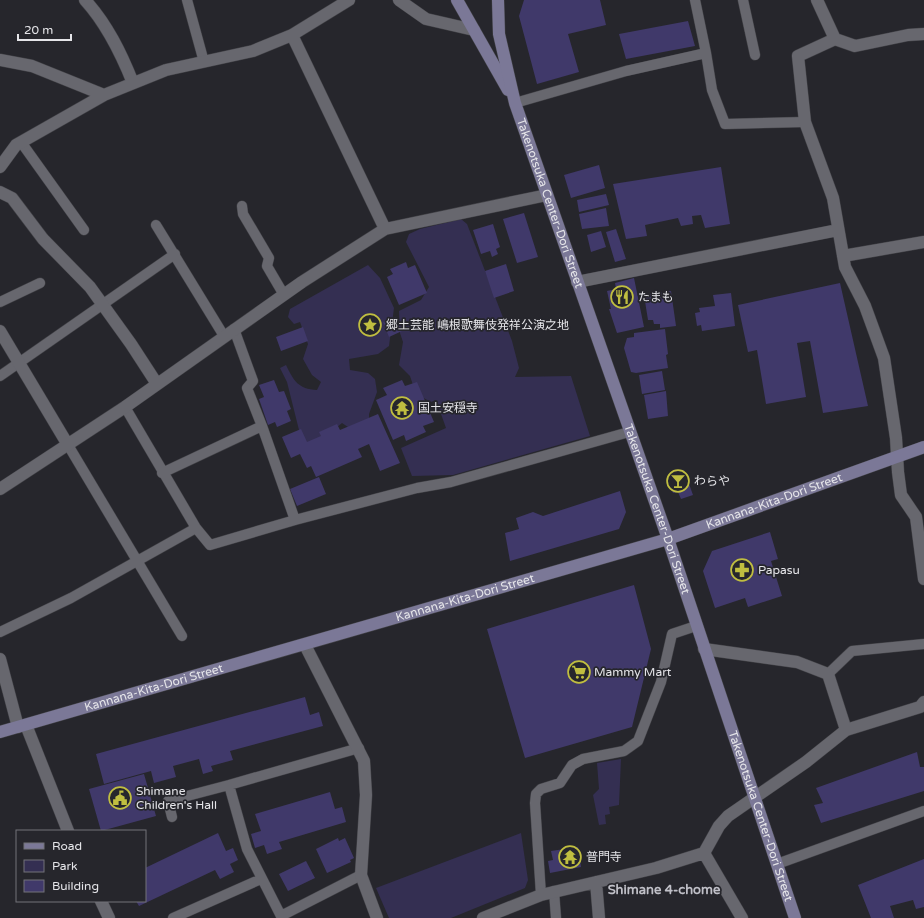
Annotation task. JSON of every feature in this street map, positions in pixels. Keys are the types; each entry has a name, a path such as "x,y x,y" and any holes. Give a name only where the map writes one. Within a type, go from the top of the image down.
{"street":[{"path":"85,0 106,28 120,52 133,83"},
{"path":"0,166 16,145 104,95 166,70 252,52 292,36 349,0"},
{"path":"399,0 426,18 474,30"},
{"name":"Takenotsuka Center-Dori Street","path":"457,0 515,102"},
{"path":"817,0 836,39 855,46 908,35 924,34"},
{"name":"Takenotsuka Center-Dori Street","path":"499,1 499,34 515,102 576,282 668,539 795,918"},
{"path":"292,36 385,229"},
{"path":"836,39 798,56 805,122 833,198 845,267 864,306 884,358 902,495 916,517 924,579"},
{"path":"0,60 32,66 104,95"},
{"path":"0,192 12,198 43,239 90,288 104,305 157,384"},
{"path":"0,489 125,407 284,295 385,229 547,195"},
{"path":"576,282 838,230"},
{"path":"843,256 924,242"},
{"path":"1,335 68,445"},
{"name":"Kannana-Kita-Dori Street","path":"0,732 668,539 924,447"},
{"path":"305,645 364,761 366,795 361,875 378,918"},
{"path":"704,648 797,662 828,674 846,730"},
{"path":"0,659 22,726 68,830"},
{"path":"483,918 554,891 656,868 704,853 719,826 728,816 806,762 846,730 923,707"},
{"path":"704,853 742,918"},
{"path":"596,882 599,918"},
{"path":"101,902 109,918"}],"lane":[{"path":"187,0 204,62"},
{"path":"695,0 712,90 725,124 805,122"},
{"path":"743,0 755,55"},
{"path":"515,102 626,71 706,54"},
{"path":"21,142 84,230"},
{"path":"242,206 244,214 269,258 267,266 284,295"},
{"path":"156,225 229,333 253,381 247,388 295,520"},
{"path":"0,376 104,305 175,254"},
{"path":"0,302 40,283"},
{"path":"125,407 162,474 196,528 210,545 295,520 418,488 451,482 629,432"},
{"path":"162,474 262,426"},
{"path":"68,445 182,636"},
{"path":"0,632 71,598 196,528"},
{"path":"541,895 535,803 536,794 541,789 560,783 572,765 582,759 624,751 638,741 651,713 661,682 672,634 696,626"},
{"path":"828,674 852,652 924,644"},
{"path":"172,817 168,801 358,748"},
{"path":"229,785 247,850 282,917 361,875"},
{"path":"777,864 924,811"},
{"path":"173,918 261,879"},
{"path":"554,891 556,918"}],"green space":[{"path":"461,219 467,224 512,341 519,368 515,377 571,376 590,436 453,475 412,476 401,448 446,428 436,400 431,402 416,394 410,376 399,365 403,342 400,333 399,311 421,300 429,287 406,242 409,234 420,229"},
{"path":"368,265 380,278 394,308 389,346 378,354 349,359 350,370 368,373 375,379 377,392 369,414 369,425 354,431 342,423 319,442 302,442 287,382 280,368 286,365 294,380 305,388 317,390 321,382 312,375 303,359 308,344 300,322 294,324 288,317 290,309"},
{"path":"621,759 619,805 609,807 610,814 605,815 606,824 599,825 593,795 599,789 597,763"},
{"path":"521,833 528,880 525,888 451,918 389,918 376,888"}],"building":[{"path":"524,0 600,0 606,25 568,34 579,72 537,84 519,16"},
{"path":"688,21 695,46 626,59 619,34"},
{"path":"599,165 605,188 571,198 564,175"},
{"path":"721,167 730,224 705,228 701,215 692,216 693,224 681,226 678,218 645,225 647,236 626,239 613,184"},
{"path":"606,194 609,205 579,212 577,200"},
{"path":"606,208 609,226 582,229 579,214"},
{"path":"524,213 538,257 517,263 503,219"},
{"path":"493,224 500,247 496,249 498,254 492,257 490,251 481,254 473,230"},
{"path":"616,229 626,259 615,262 606,232"},
{"path":"601,231 606,247 591,252 587,235"},
{"path":"406,262 408,268 415,265 427,293 399,305 387,277 393,274 390,269"},
{"path":"506,264 514,291 494,298 485,271"},
{"path":"634,278 644,327 617,333 609,309 611,309 607,291 616,289 615,283"},
{"path":"840,283 868,406 823,413 810,341 797,343 806,397 766,404 757,350 748,352 738,305"},
{"path":"671,291 676,326 660,328 660,324 654,324 653,320 648,320 644,295"},
{"path":"731,293 735,326 702,331 701,325 697,326 695,313 700,312 699,308 715,306 713,295"},
{"path":"396,317 402,331 389,337 383,322"},
{"path":"303,327 308,341 281,351 276,337"},
{"path":"665,329 668,368 636,373 631,372 624,348 627,338 634,337 634,333"},
{"path":"662,371 665,390 642,394 639,375"},
{"path":"274,380 279,392 284,391 291,409 287,411 291,421 277,427 275,422 268,425 259,399 264,397 259,385"},
{"path":"402,380 405,386 417,382 434,422 423,426 426,432 406,441 404,435 393,440 376,400 387,395 383,388"},
{"path":"666,391 668,416 648,419 644,395"},
{"path":"378,414 400,463 380,471 369,444 358,449 362,457 316,477 311,466 307,468 300,454 291,458 282,437 301,429 307,442 321,436 319,432 337,424 340,430"},
{"path":"684,470 693,495 681,499 678,492 673,493 667,476"},
{"path":"319,477 326,494 297,506 290,489"},
{"path":"620,491 626,512 619,529 510,561 505,533 519,529 516,518 533,512 543,516"},
{"path":"770,532 778,559 771,561 782,596 748,607 745,598 715,608 703,571 712,551"},
{"path":"634,585 651,649 632,727 525,758 487,629"},
{"path":"305,697 310,715 319,712 323,726 230,751 233,760 211,766 213,771 203,774 199,759 173,766 176,777 154,783 151,771 104,784 96,754"},
{"path":"917,752 920,767 924,767 924,791 821,823 814,805 823,803 816,788"},
{"path":"144,774 156,816 101,830 89,789"},
{"path":"330,792 335,809 342,807 346,822 279,842 282,849 267,854 264,845 255,848 251,834 261,831 255,814"},
{"path":"218,833 226,851 233,848 238,860 230,864 234,872 220,879 215,870 139,906 137,902 146,902 146,868"},
{"path":"338,838 339,841 345,838 354,858 350,860 351,862 327,873 316,849"},
{"path":"578,847 581,867 550,873 548,861 553,860 551,851"},
{"path":"924,859 924,907 916,909 913,900 890,906 894,918 871,918 858,885"},
{"path":"306,861 315,878 288,891 279,874"}],"place":[{"name":"たまも","path":"622,297"},
{"name":"郷土芸能 嶋根歌舞伎発祥公演之地","path":"370,325"},
{"name":"国土安穏寺","path":"402,408"},
{"name":"わらや","path":"678,481"},
{"name":"Papasu","path":"742,570"},
{"name":"Mammy Mart","path":"579,672"},
{"name":"Shimane Children's Hall","path":"120,798"},
{"name":"普門寺","path":"570,857"}],"district":[{"name":"Shimane 4-chome","path":"664,890"}]}
